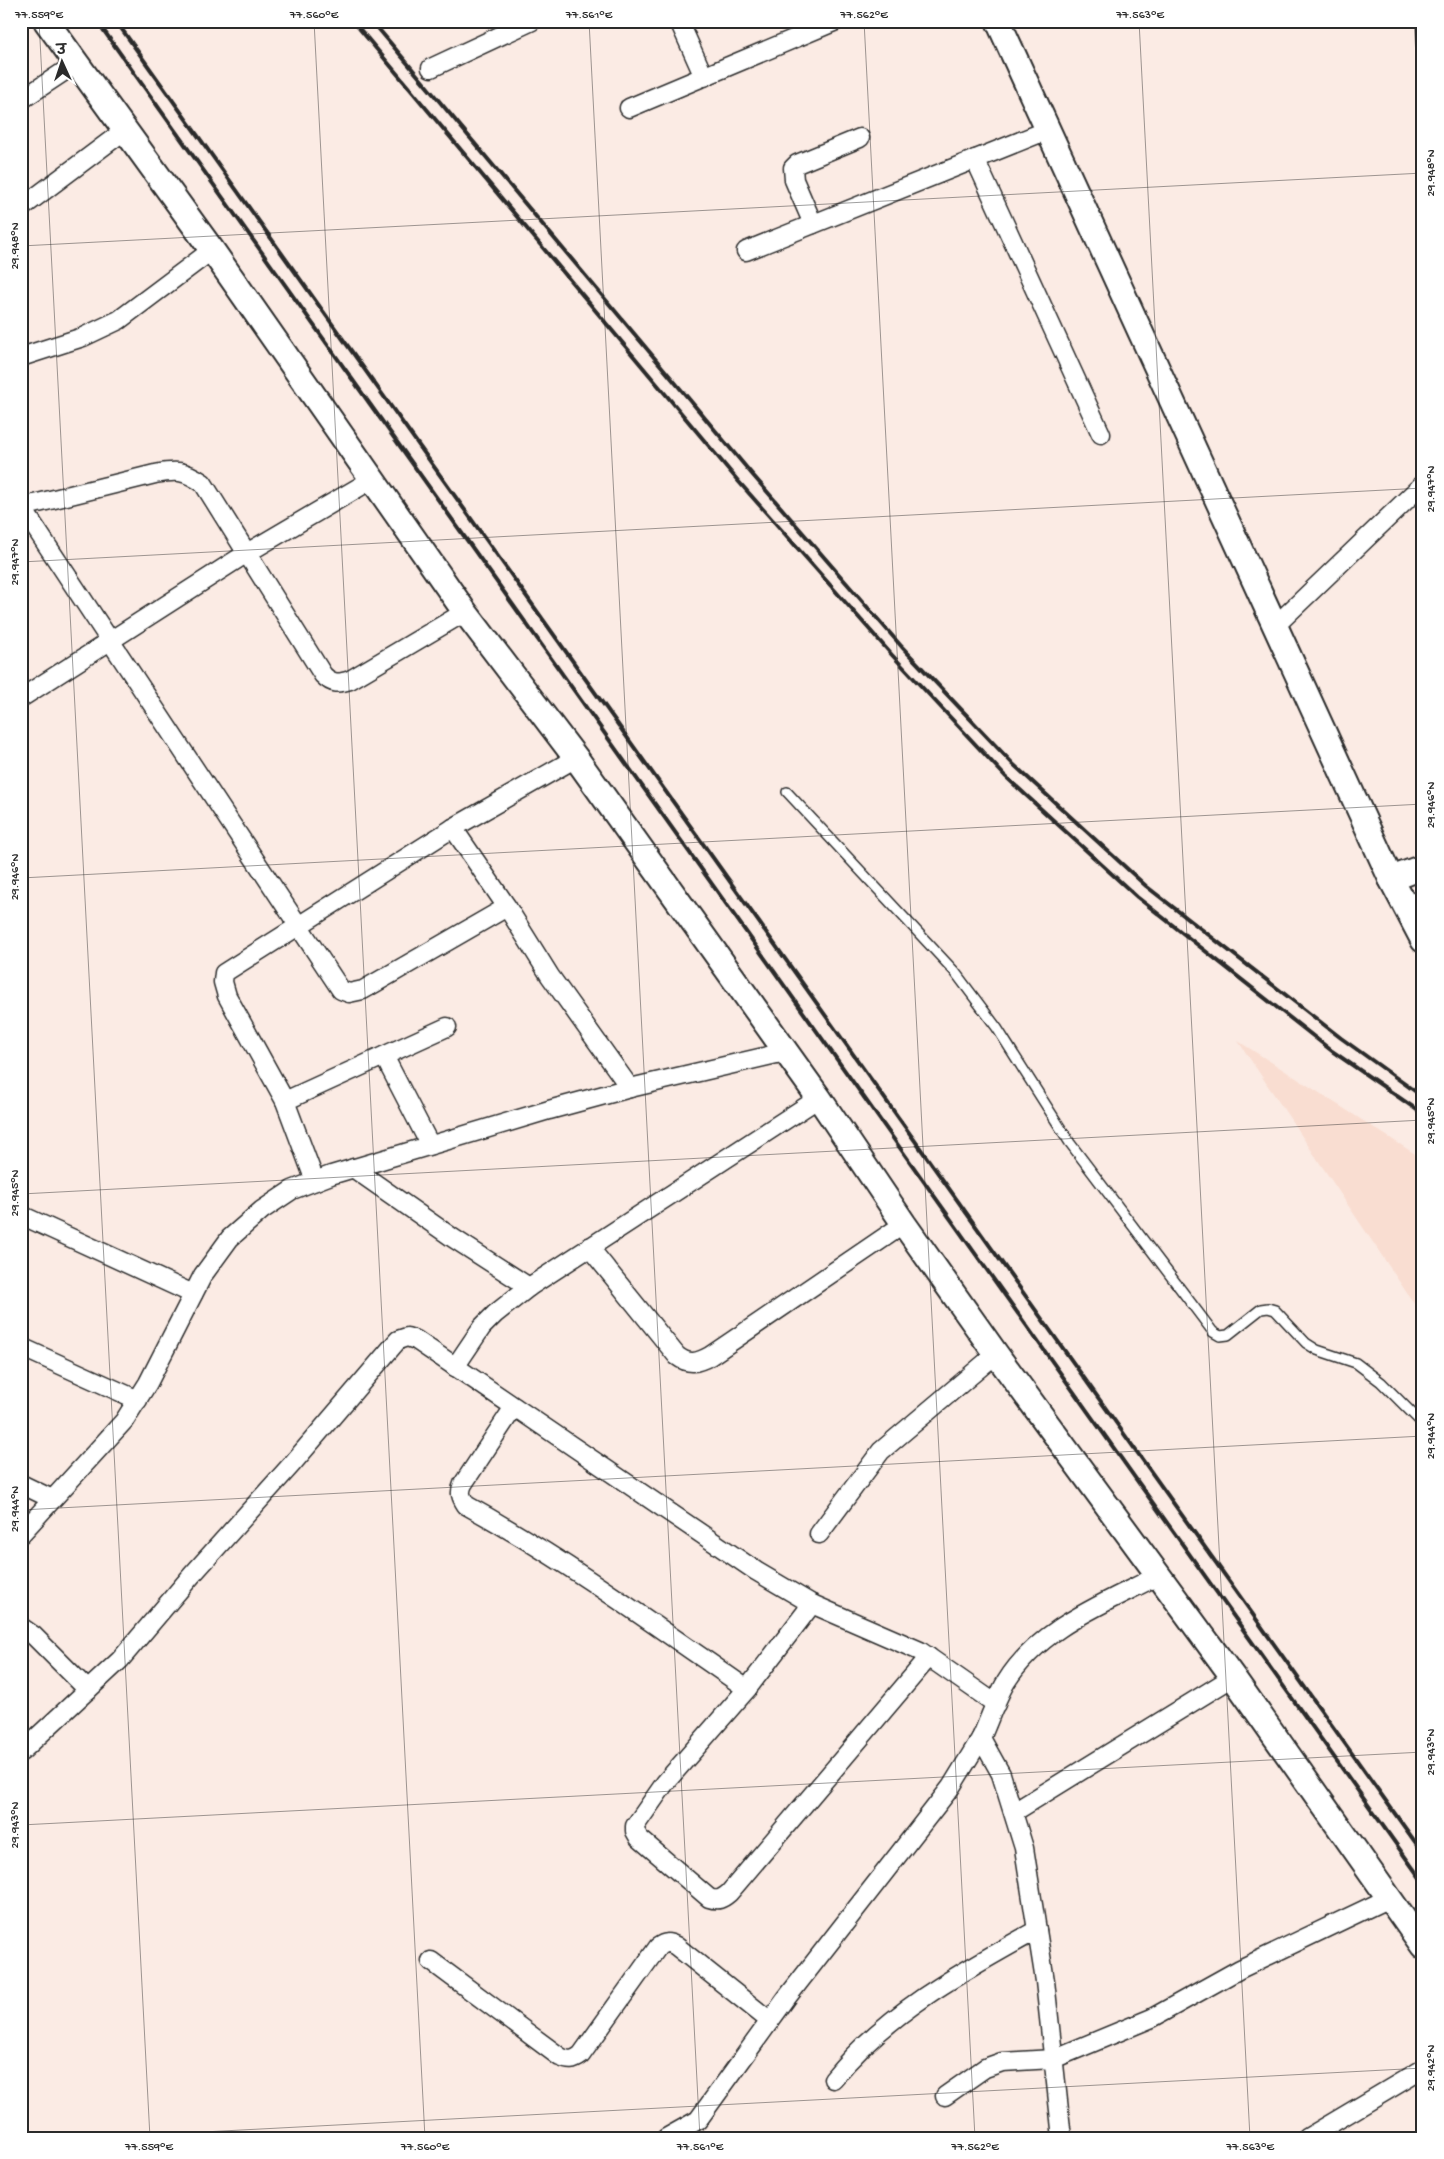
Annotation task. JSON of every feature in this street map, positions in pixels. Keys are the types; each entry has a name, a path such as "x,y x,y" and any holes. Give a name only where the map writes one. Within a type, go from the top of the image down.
{"main road":[{"path":"46,21 212,250 465,612 576,758 819,1098 904,1224 996,1354 1233,1677 1423,1946"},
{"path":"998,21 1390,879 1413,898 1423,940"},
{"path":"1390,879 1423,867"}],"street":[{"path":"431,68 532,21"},
{"path":"679,21 704,77"},
{"path":"629,108 836,21"},
{"path":"21,100 76,63"},
{"path":"21,208 125,130"},
{"path":"746,251 1048,130"},
{"path":"813,224 794,180 793,168 797,164 860,138"},
{"path":"975,160 1101,434"},
{"path":"21,357 83,337 119,320 212,250"},
{"path":"465,612 350,680 339,684 330,682 323,675 203,483 190,474 176,470 22,507 109,642 341,990 349,993 363,990 507,907"},
{"path":"21,698 247,553 373,479"},
{"path":"1275,626 1423,484"},
{"path":"315,1181 285,1101 228,996 223,982 224,973 453,828 576,758"},
{"path":"453,828 507,907 550,976 630,1088"},
{"path":"285,1101 447,1027"},
{"path":"21,1534 124,1421 138,1400 202,1275 230,1238 262,1210 292,1190 354,1168 430,1145 630,1088 785,1052"},
{"path":"384,1056 430,1145"},
{"path":"455,1367 482,1327 529,1287 819,1098"},
{"path":"354,1168 453,1238 529,1287"},
{"path":"21,1215 193,1294"},
{"path":"589,1247 677,1356 685,1362 697,1363 904,1224"},
{"path":"21,1752 120,1660 398,1340 407,1337 416,1340 756,1571 812,1604 894,1639 929,1657 996,1704"},
{"path":"21,1347 138,1400"},
{"path":"819,1534 881,1451 996,1354"},
{"path":"514,1407 460,1490 461,1497 466,1505 517,1534 747,1689"},
{"path":"21,1484 52,1499"},
{"path":"692,2138 698,2120 770,2021 951,1787 980,1738 1006,1682 1032,1650 1055,1630 1158,1575"},
{"path":"812,1604 747,1689 665,1784 635,1826 635,1832 639,1838 709,1898 716,1900 723,1898 729,1893 929,1657"},
{"path":"21,1627 34,1636 88,1690"},
{"path":"1014,1812 1233,1677"},
{"path":"980,1738 1001,1774 1024,1848 1045,1980 1062,2138"},
{"path":"945,2096 986,2068 1002,2062 1054,2059 1152,2018 1240,1969 1389,1898"},
{"path":"833,2079 852,2056 877,2032 911,2007 966,1970 1037,1930"},
{"path":"431,1961 560,2057 569,2060 575,2059 581,2054 658,1946 664,1942 670,1942 676,1946 770,2021"},
{"path":"1307,2138 1423,2069"},
{"path":"666,2138 698,2120"}],"lane":[{"path":"787,792 955,972 997,1028 1070,1144 1213,1332 1220,1336 1228,1335 1261,1309 1275,1310 1306,1343 1317,1350 1356,1362 1381,1382 1423,1424"}],"shaded area":[{"path":"1238,1041 1423,1159 1423,1317"}],"railway":[{"path":"97,21 1423,1882"},
{"path":"116,21 1423,1853"},
{"path":"353,21 739,482 892,655 1005,776 1137,897 1332,1051 1423,1114"},
{"path":"372,21 751,473 902,647 1013,764 1146,886 1341,1038 1423,1097"}]}
